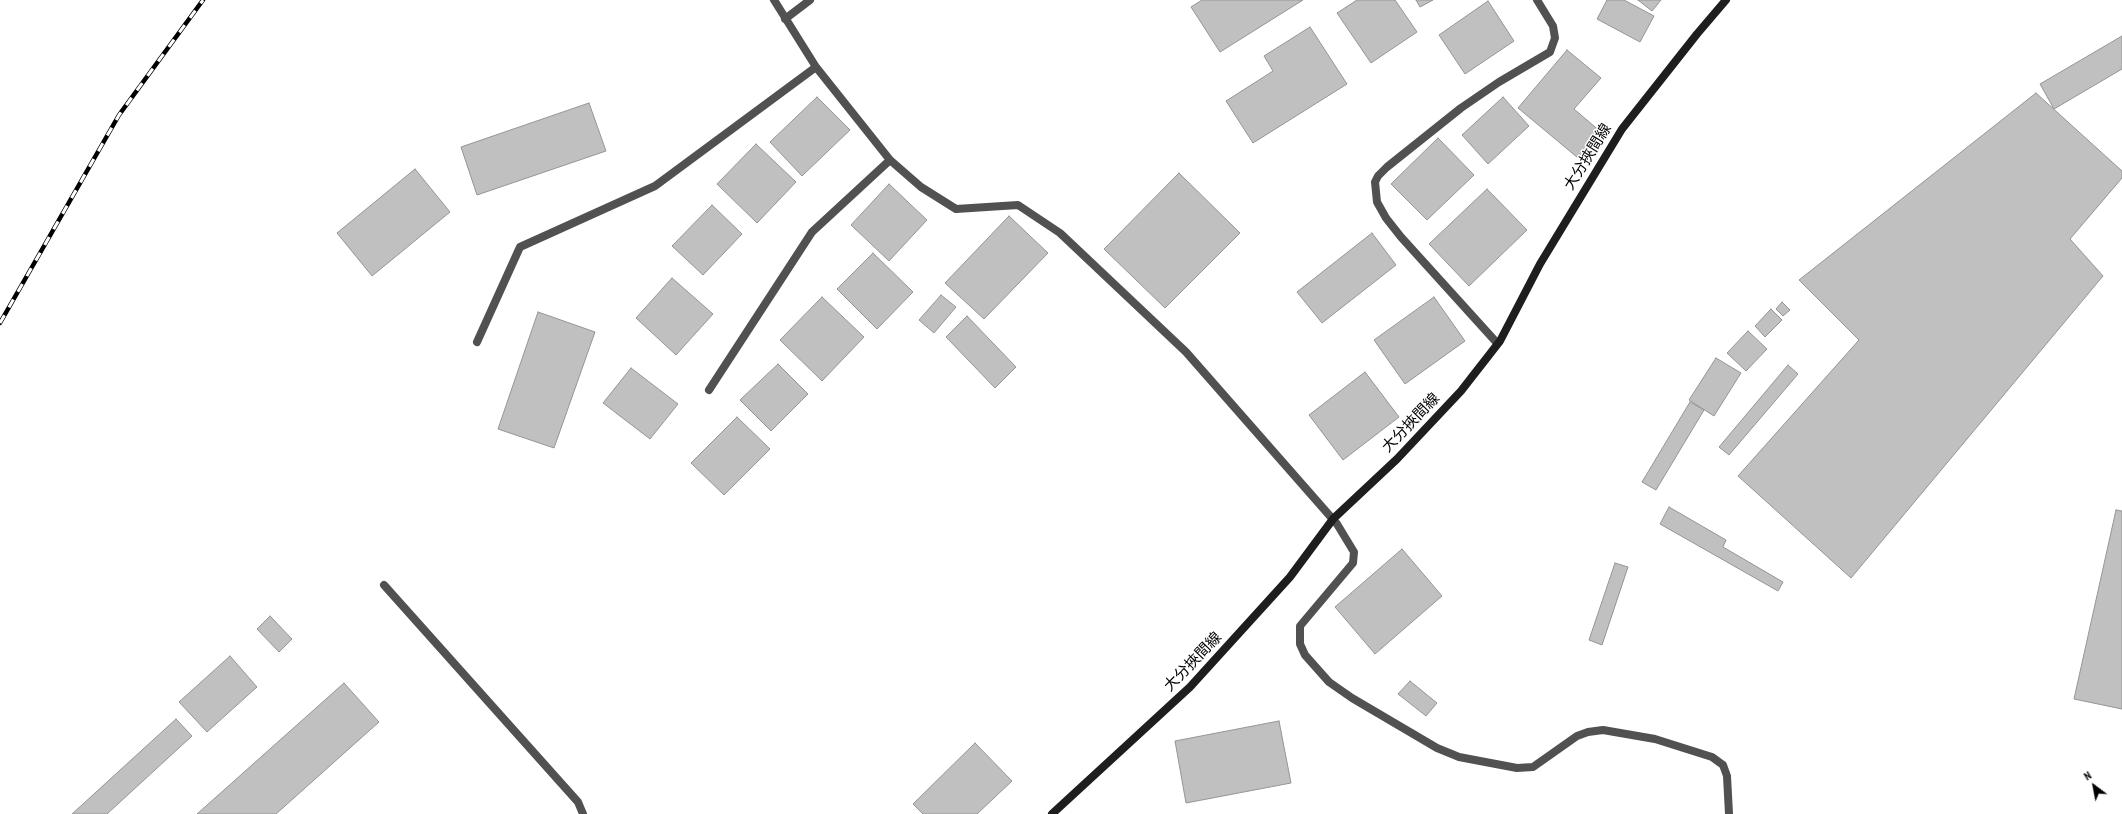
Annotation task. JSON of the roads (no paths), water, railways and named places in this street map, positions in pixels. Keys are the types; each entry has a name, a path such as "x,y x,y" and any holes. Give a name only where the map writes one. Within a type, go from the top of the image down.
{"main road":[{"name":"大分挾間線","path":"1052,814 1166,710 1210,666 1290,577 1333,519 1397,459 1449,404 1479,369 1516,313 1540,264 1622,129 1697,34 1726,0"}],"street":[{"path":"774,0 816,67 890,160 921,187 956,209 1018,205 1060,233 1186,352 1342,530 1354,552 1354,558 1350,568 1300,626 1300,644 1305,655 1334,686 1447,753 1517,768 1533,767 1577,736 1588,732 1603,730 1655,739 1712,757 1723,765 1727,776 1729,814"},
{"path":"785,19 810,0"},
{"path":"1497,343 1390,222 1377,202 1375,182 1387,166 1461,108 1499,82 1550,52 1555,38 1553,26 1537,0"},
{"path":"477,342 520,247 656,186 816,67"},
{"path":"709,390 812,232 890,160"},
{"path":"384,585 578,802 583,814"}],"railway":[{"path":"0,323 119,115 203,0"}]}
